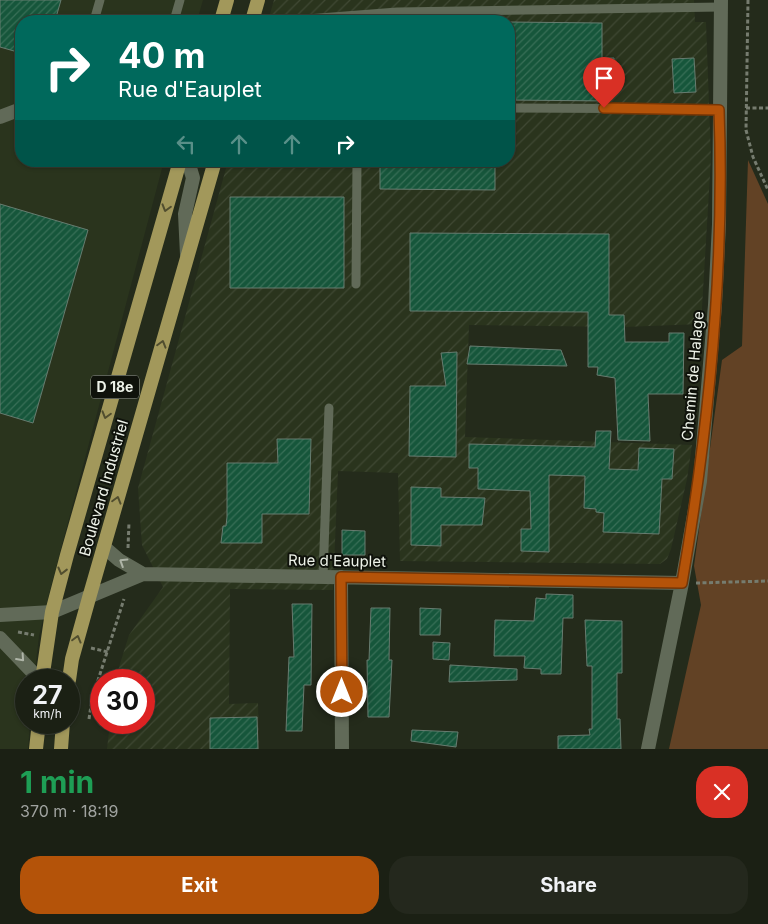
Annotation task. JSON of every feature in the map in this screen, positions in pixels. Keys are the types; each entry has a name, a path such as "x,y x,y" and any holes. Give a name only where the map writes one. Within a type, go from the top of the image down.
{"main road":[{"path":"223,15 227,0"},
{"path":"254,15 258,0"},
{"name":"Boulevard Industriel","path":"43,669 52,612 79,509 178,167"},
{"name":"Boulevard Industriel","path":"70,669 89,598 213,167"},
{"path":"36,749 37,734"},
{"path":"61,749 62,734"}],"street":[{"name":"Chemin de Halage","path":"648,749 682,583 700,481 715,305 721,162 719,110 721,4"},
{"path":"0,117 15,111"},
{"path":"187,255 185,214 193,178 190,167"},
{"path":"104,547 144,574"},
{"name":"Rue d'Eauplet","path":"0,615 52,612 144,574 682,583"},
{"path":"341,577 342,749"},
{"path":"0,638 30,669"}],"lane":[{"path":"96,15 100,0"},
{"path":"176,15 180,0"},
{"path":"358,15 397,12 721,4"},
{"path":"515,108 719,110"},
{"path":"356,284 357,167"},
{"path":"324,577 329,408"}],"path":[{"path":"748,0 746,130 753,157 768,190"},
{"path":"746,108 768,108"},
{"path":"127,564 129,521"},
{"path":"682,583 768,580"},
{"path":"89,720 92,699 127,591 127,582"}],"shaded area":[{"path":"0,0 203,0 199,15 15,15 15,167 162,167 49,594 39,636 35,669 15,669 15,734 29,734 28,749 0,749"},
{"path":"274,0 694,0 695,22 706,22 711,158 701,324 624,327 469,325 465,437 692,445 687,479 667,559 660,564 400,561 398,473 338,471 333,590 230,589 229,704 258,703 259,749 107,749 109,734 155,734 155,669 118,669 129,635 163,587 142,545 138,488 226,167 515,167 515,15 270,15"},
{"path":"748,160 768,204 768,749 669,749 701,605 694,566 722,360 742,346"}],"building":[{"path":"0,0 61,0 57,15 15,15 15,51 0,47"},
{"path":"515,22 602,23 602,58 614,58 614,90 609,91 609,101 515,100"},
{"path":"694,58 696,92 674,93 672,59"},
{"path":"380,167 495,167 495,190 380,189"},
{"path":"230,197 344,197 344,288 230,288"},
{"path":"0,204 88,230 33,423 0,413"},
{"path":"410,233 609,234 609,315 624,315 625,342 669,342 669,333 684,333 683,394 648,394 650,441 618,440 615,378 597,375 598,367 588,367 588,312 410,311"},
{"path":"470,346 561,350 567,366 467,364"},
{"path":"457,352 456,457 409,456 410,386 446,386 441,353"},
{"path":"596,431 611,431 609,469 638,470 639,448 674,449 672,479 662,479 659,534 603,532 604,513 596,512 596,509 584,508 585,476 549,475 549,552 521,551 521,529 531,529 530,491 478,489 478,468 469,468 469,444 595,447"},
{"path":"277,439 311,439 309,514 262,514 262,543 221,543 223,526 226,526 227,517 227,463 278,463"},
{"path":"411,487 441,488 441,497 485,498 482,525 441,525 441,546 411,545"},
{"path":"342,530 365,531 365,555 342,555"},
{"path":"546,594 573,595 573,618 563,618 561,674 541,674 541,669 524,668 525,656 494,656 495,620 534,621 536,598 546,599"},
{"path":"292,604 312,604 311,685 304,685 302,731 286,731 289,657 294,657"},
{"path":"371,608 390,608 389,660 392,660 389,717 368,717 367,660 369,660"},
{"path":"420,608 441,609 440,635 420,635"},
{"path":"585,620 622,621 622,673 617,673 617,719 620,719 621,749 558,749 558,736 590,735 589,729 592,729 592,666 587,666"},
{"path":"433,642 450,643 449,660 433,659"},
{"path":"450,665 517,669 517,680 449,682"},
{"path":"257,717 258,749 210,749 210,718"},
{"path":"412,730 458,732 456,747 411,741"}],"route":[{"path":"342,692 341,577 682,583 700,481 715,305 721,162 719,110 604,108"}]}
